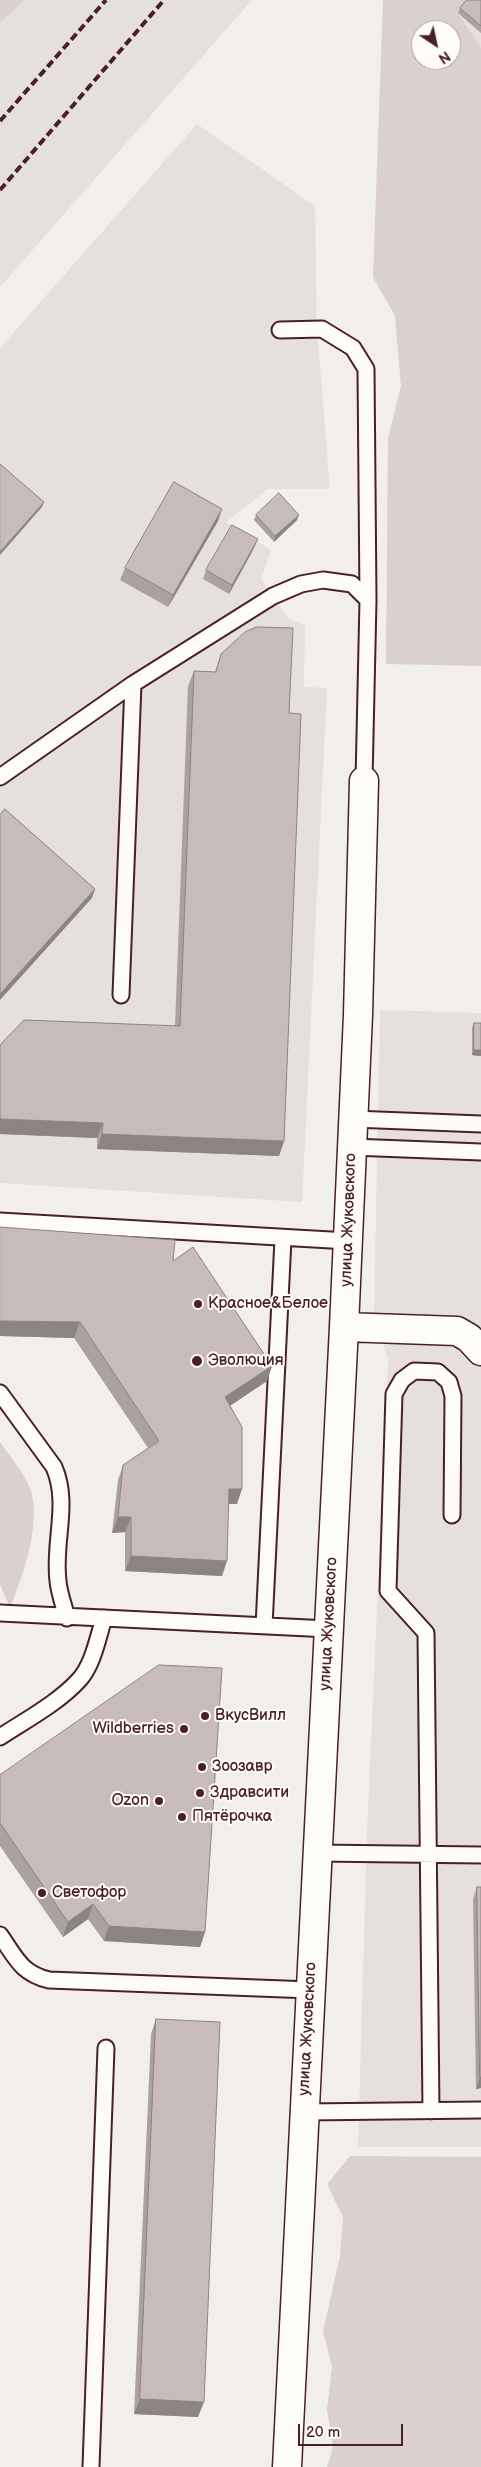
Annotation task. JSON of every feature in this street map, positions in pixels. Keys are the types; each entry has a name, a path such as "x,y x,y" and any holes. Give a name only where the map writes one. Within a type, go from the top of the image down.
{"street":[{"name":"улица Жуковского","path":"287,2467 348,1241 358,1015 364,781"},
{"path":"344,1327 457,1330 469,1338 481,1351"}],"lane":[{"path":"280,330 322,330 353,348 366,370 368,600 364,781"},
{"path":"0,777 133,684 273,596 301,584 323,580 352,584 368,600"},
{"path":"121,995 133,684"},
{"path":"353,1119 481,1124"},
{"path":"352,1147 481,1152"},
{"path":"0,1221 283,1239 348,1241"},
{"path":"264,1626 283,1239"},
{"path":"431,2111 426,1633 388,1591 394,1394 402,1380 414,1371 438,1372 449,1382 453,1396 452,1516"},
{"path":"0,1394 54,1467 60,1480 62,1496 57,1580 67,1618"},
{"path":"0,1613 67,1618 104,1618 329,1629"},
{"path":"0,1737 80,1679 90,1659 104,1618"},
{"path":"317,1853 481,1855"},
{"path":"0,1935 19,1963 33,1976 49,1980 310,1990"},
{"path":"91,2467 106,2048"},
{"path":"305,2112 481,2110"}],"shaded area":[{"path":"0,0 25,0 0,23"},
{"path":"25,0 252,0 0,287 0,23"},
{"path":"383,0 469,0 458,13 481,48 481,666 386,664 388,438 401,386 395,316 373,277"},
{"path":"481,0 481,48 458,13"},
{"path":"197,124 315,206 317,329 330,489 268,489 226,522 271,550 261,579 288,618 305,625 304,687 327,688 302,1202 0,1183 0,348"},
{"path":"380,1010 481,1013 481,2147 358,2147 367,1834 388,1359 374,1314"},
{"path":"0,1442 26,1479 34,1504 34,1519 29,1550 10,1608 0,1584"},
{"path":"350,2156 481,2157 481,2467 327,2467 333,2447 327,2409 332,2367 323,2331 340,2256 343,2217 327,2184"}],"building":[{"path":"467,0 481,0 481,26 460,8"},
{"path":"0,464 44,502 0,552"},
{"path":"174,482 222,509 173,595 125,568"},
{"path":"279,493 299,515 275,536 256,515"},
{"path":"232,525 258,539 232,585 206,570"},
{"path":"257,627 293,628 289,713 301,714 284,1141 102,1134 103,1123 0,1119 0,1045 24,1020 180,1026 194,671 216,672 221,654 245,632"},
{"path":"5,809 95,889 0,994 0,815"},
{"path":"474,1023 481,1023 481,1050 474,1050"},
{"path":"0,1227 175,1240 173,1261 193,1247 272,1366 225,1397 242,1427 242,1489 229,1489 227,1561 131,1556 131,1517 118,1517 123,1465 159,1441 80,1322 0,1321"},
{"path":"159,1665 222,1668 205,1932 109,1926 93,1904 68,1922 0,1823 0,1775"},
{"path":"477,1887 481,1887 481,2077 480,2077"},
{"path":"156,2019 220,2022 204,2402 140,2399"}],"railway":[{"path":"0,121 106,0"},
{"path":"0,190 164,0"}],"place":[{"name":"Красное&Белое","path":"198,1304"},
{"name":"Эволюция","path":"197,1361"},
{"name":"ВкусВилл","path":"205,1716"},
{"name":"Wildberries","path":"184,1729"},
{"name":"Зоозавр","path":"202,1767"},
{"name":"Здравсити","path":"200,1793"},
{"name":"Ozon","path":"159,1801"},
{"name":"Пятёрочка","path":"182,1817"},
{"name":"Светофор","path":"42,1893"}]}
